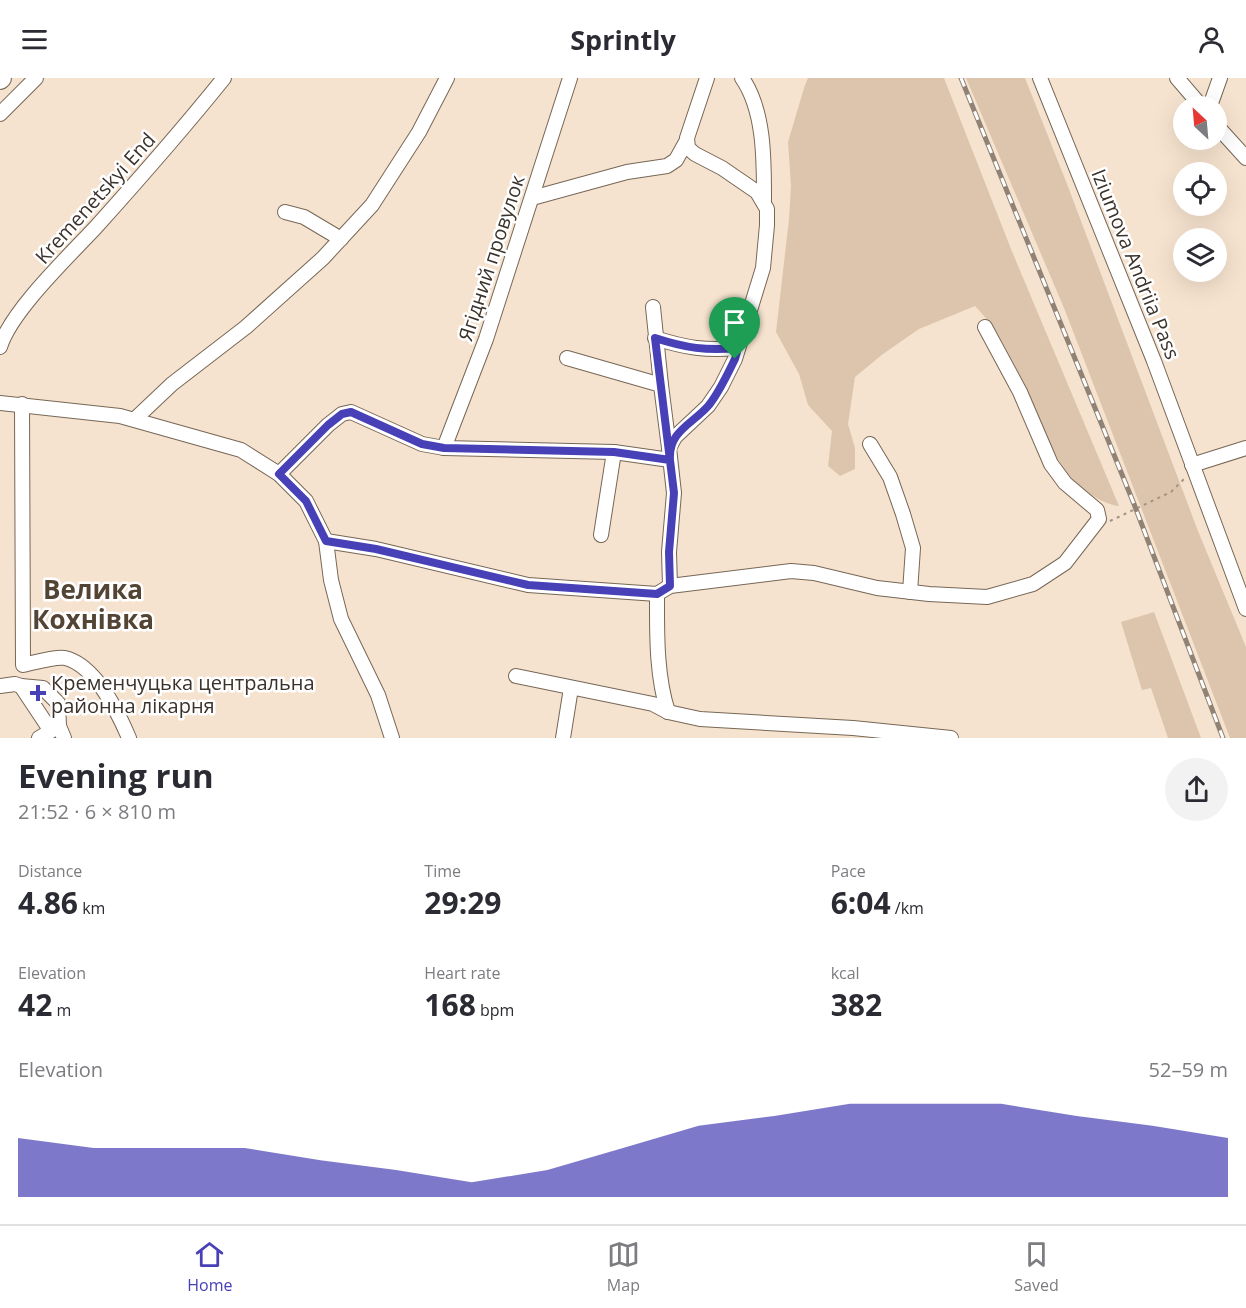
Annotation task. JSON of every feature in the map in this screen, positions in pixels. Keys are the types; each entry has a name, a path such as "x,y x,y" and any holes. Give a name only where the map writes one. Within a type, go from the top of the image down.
{"street":[{"path":"0,114 36,78"},
{"name":"Kremenetskyi End","path":"0,347 4,333 36,292 159,157 224,78"},
{"path":"135,419 172,384 246,327 323,258 372,205 419,132 447,78"},
{"name":"Ягідний провулок","path":"444,448 486,339 570,78"},
{"path":"532,198 627,172 666,166 676,160 686,142 707,78"},
{"path":"742,78 751,90 758,110 764,202"},
{"name":"Iziumova Andriia Pass","path":"1040,78 1154,361 1246,609"},
{"path":"1177,78 1192,96"},
{"path":"1214,96 1220,78"},
{"path":"1227,137 1246,158"},
{"path":"670,454 675,437 708,406 721,387 738,348 763,268 767,225 767,209 750,185 695,154 688,148 686,142"},
{"path":"285,212 304,217 341,238"},
{"path":"652,307 674,493 669,552 670,586"},
{"path":"326,541 376,549 528,585 657,594 670,586 791,571 814,573 850,582 910,592 987,597 1033,584 1065,563 1099,519 1097,510 1065,483 1051,464 1020,392 985,327"},
{"path":"655,338 711,351 738,348"},
{"path":"567,358 661,385"},
{"path":"0,403 135,419 241,450 279,474 306,501 326,541 330,580 341,619 378,695 393,738"},
{"path":"22,404 23,664 64,658 83,668 102,686 129,738"},
{"path":"279,474 328,425 342,414 351,412 422,444 444,448 670,454"},
{"path":"870,444 890,477 912,548 910,592"},
{"path":"1192,465 1246,448"},
{"path":"601,535 614,452"},
{"path":"657,594 657,632 664,698 668,712"},
{"path":"516,676 653,704 668,712 700,719 853,728 951,738"},
{"path":"0,686 15,684 43,688 58,704 53,733"},
{"path":"21,686 53,733"},
{"path":"563,738 571,688"}],"path":[{"path":"1099,519 1110,521 1171,492 1184,480 1192,465"}],"shaded area":[{"path":"808,78 944,78 1011,249 1119,506 1094,496 1072,479 1050,445 996,331 975,306 919,329 855,377 848,424 855,448 855,469 840,476 828,466 832,431 808,405 799,374 776,332 789,219 791,186 788,142"},
{"path":"966,78 1025,78 1198,531 1246,647 1246,738 1230,738 1064,308"},
{"path":"1154,612 1201,738 1168,738 1151,688 1142,690 1121,622"}],"railway":[{"path":"961,78 1134,504 1223,738"}],"place":[{"name":"Кременчуцька центральна районна лікарня","path":"38,693"}],"district":[{"name":"Велика Кохнівка","path":"93,604"}],"route":[{"path":"735,359 721,387 708,406 675,437 669,448 670,460 614,452 444,448 422,444 351,412 342,414 328,425 279,474 306,501 326,541 376,549 528,585 657,594 670,586 669,552 674,493 669,448 655,338 683,347 711,351 738,348 735,359"}]}
